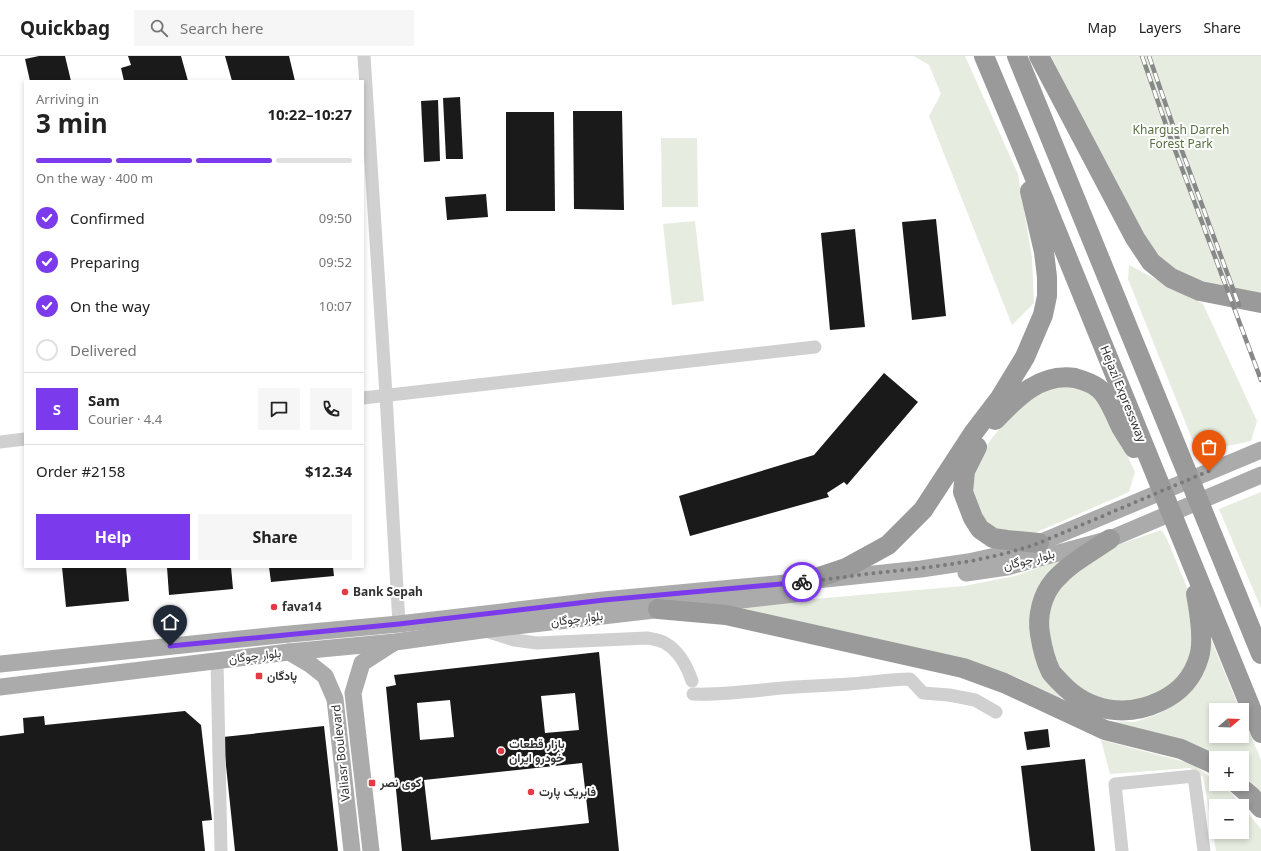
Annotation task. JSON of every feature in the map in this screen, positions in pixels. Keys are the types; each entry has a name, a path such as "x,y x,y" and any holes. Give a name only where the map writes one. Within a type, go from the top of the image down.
{"highway":[{"name":"Hejazi Expressway","path":"984,56 1261,733"},
{"path":"1017,56 1261,654"},
{"path":"1039,56 1135,238 1151,262 1171,278 1200,291 1261,302"},
{"path":"807,582 846,568 888,545 923,510 974,432 1000,398 1025,357 1044,315 1047,296 1047,277 1044,252 1037,225 1021,144"},
{"path":"1039,543 993,538 980,529 973,518 963,492 965,471 978,446 993,423 1009,405 1023,393 1052,378 1067,377 1080,379 1098,388 1106,397 1121,427 1147,470 1155,473"},
{"path":"1110,539 1072,564 1053,581 1042,601 1038,626 1042,650 1052,673 1069,692 1086,702 1108,710 1139,710 1169,697 1188,682 1200,656 1201,635 1190,560"},
{"path":"658,609 726,615 963,668 1004,683 1104,730 1181,749 1209,763"},
{"path":"1245,791 1261,808"}],"main road":[{"name":"بلوار چوگان","path":"0,664 399,624 604,600 807,582 968,562 1014,552 1039,543 1257,452"},
{"name":"بلوار چوگان","path":"0,686 290,652 395,642 658,609 939,578 1007,566 1110,539 1261,476"},
{"name":"Valiasr Boulevard","path":"371,851 352,693 362,663 395,642"},
{"name":"Valiasr Boulevard","path":"290,652 326,676 335,699 352,851"},
{"path":"342,769 352,758 361,764"}],"street":[{"path":"364,56 399,624"},
{"path":"364,398 815,347"},
{"path":"0,442 24,439"},
{"path":"482,630 514,640 537,643 647,638 665,642 677,652 689,670 692,687 726,694 804,686 910,679 923,693 948,695 975,700 996,712"},
{"path":"217,661 221,851"},
{"path":"1122,851 1115,784 1194,776 1204,851"}],"green space":[{"path":"914,56 965,56 1018,174 1032,258 1034,303 1012,325 929,116 941,94 929,65"},
{"name":"Khargush Darreh Forest Park","path":"1051,56 1261,56 1261,297 1252,296 1196,279 1170,267 1145,243"},
{"path":"661,138 697,138 698,207 662,207"},
{"path":"695,221 704,301 672,305 663,224"},
{"path":"1129,265 1203,304 1257,421 1251,441 1213,449 1192,439 1128,279"},
{"path":"1073,380 1102,401 1135,472 1129,492 1035,533 995,529 978,512 970,486 974,465 992,438 1024,401 1047,385"},
{"path":"1261,492 1261,608 1219,509"},
{"path":"1161,530 1166,537 1191,597 1192,654 1183,675 1162,696 1119,704 1087,693 1061,671 1048,640 1047,607 1059,588 1109,548"},
{"path":"1063,559 1041,587 1042,674 1063,702 1019,678 946,655 732,606 964,586 1015,576"},
{"path":"1208,632 1237,703 1209,703 1209,743 1249,743 1249,731 1261,760 1261,792 1249,780 1249,751 1209,751 1209,754 1102,721 1135,722 1158,714 1167,709"},
{"path":"1101,740 1193,764 1209,777 1209,791 1228,791 1236,799 1209,799 1209,811 1203,777 1190,768 1110,774"},
{"path":"1249,814 1261,829 1261,851 1216,851 1214,839 1249,839"}],"building":[{"path":"39,56 65,56 71,80 30,80 25,59"},
{"path":"128,56 181,56 188,80 124,80 121,68 131,65"},
{"path":"225,56 289,56 295,80 232,80"},
{"path":"460,97 463,159 446,159 443,98"},
{"path":"438,100 440,161 424,162 421,101"},
{"path":"573,111 622,111 624,210 574,209"},
{"path":"506,112 554,112 555,211 506,211"},
{"path":"486,194 488,217 447,220 445,197"},
{"path":"936,219 946,316 912,320 902,222"},
{"path":"855,229 865,327 830,330 821,233"},
{"path":"884,373 918,402 847,485 844,482 827,493 829,497 690,536 679,496 814,455"},
{"path":"62,568 126,568 129,601 66,607"},
{"path":"167,568 231,568 233,589 169,595"},
{"path":"269,568 333,568 334,576 271,582"},
{"name":"بازار قطعات خودرو ایران","path":"599,652 619,851 402,851 386,687 396,685 394,675","holes":["575,693 579,730 545,733 541,696","450,700 454,737 420,740 417,703","582,763 589,823 431,840 424,780"]},
{"path":"185,711 201,725 212,820 202,821 205,851 0,851 0,736 24,733 23,718 44,716 45,725"},
{"path":"324,726 338,851 235,851 223,737"},
{"path":"1048,729 1050,747 1027,750 1024,732"},
{"path":"1085,759 1095,851 1031,851 1021,766"}],"railway":[{"path":"1142,56 1172,142 1261,380"},
{"path":"1149,56 1178,140 1239,305"}],"way so far":[{"path":"802,582 921,569 968,562 1014,552 1039,543 1209,471"}],"place":[{"name":"Bank Sepah","path":"345,592"},
{"name":"fava14","path":"274,607"},
{"name":"پادگان","path":"259,676"},
{"name":"بازار قطعات خودرو ایران","path":"501,751"},
{"name":"کوی نصر","path":"372,783"},
{"name":"فابریک پارت","path":"531,792"}],"route":[{"path":"170,646 399,624 604,600 802,582"}]}
